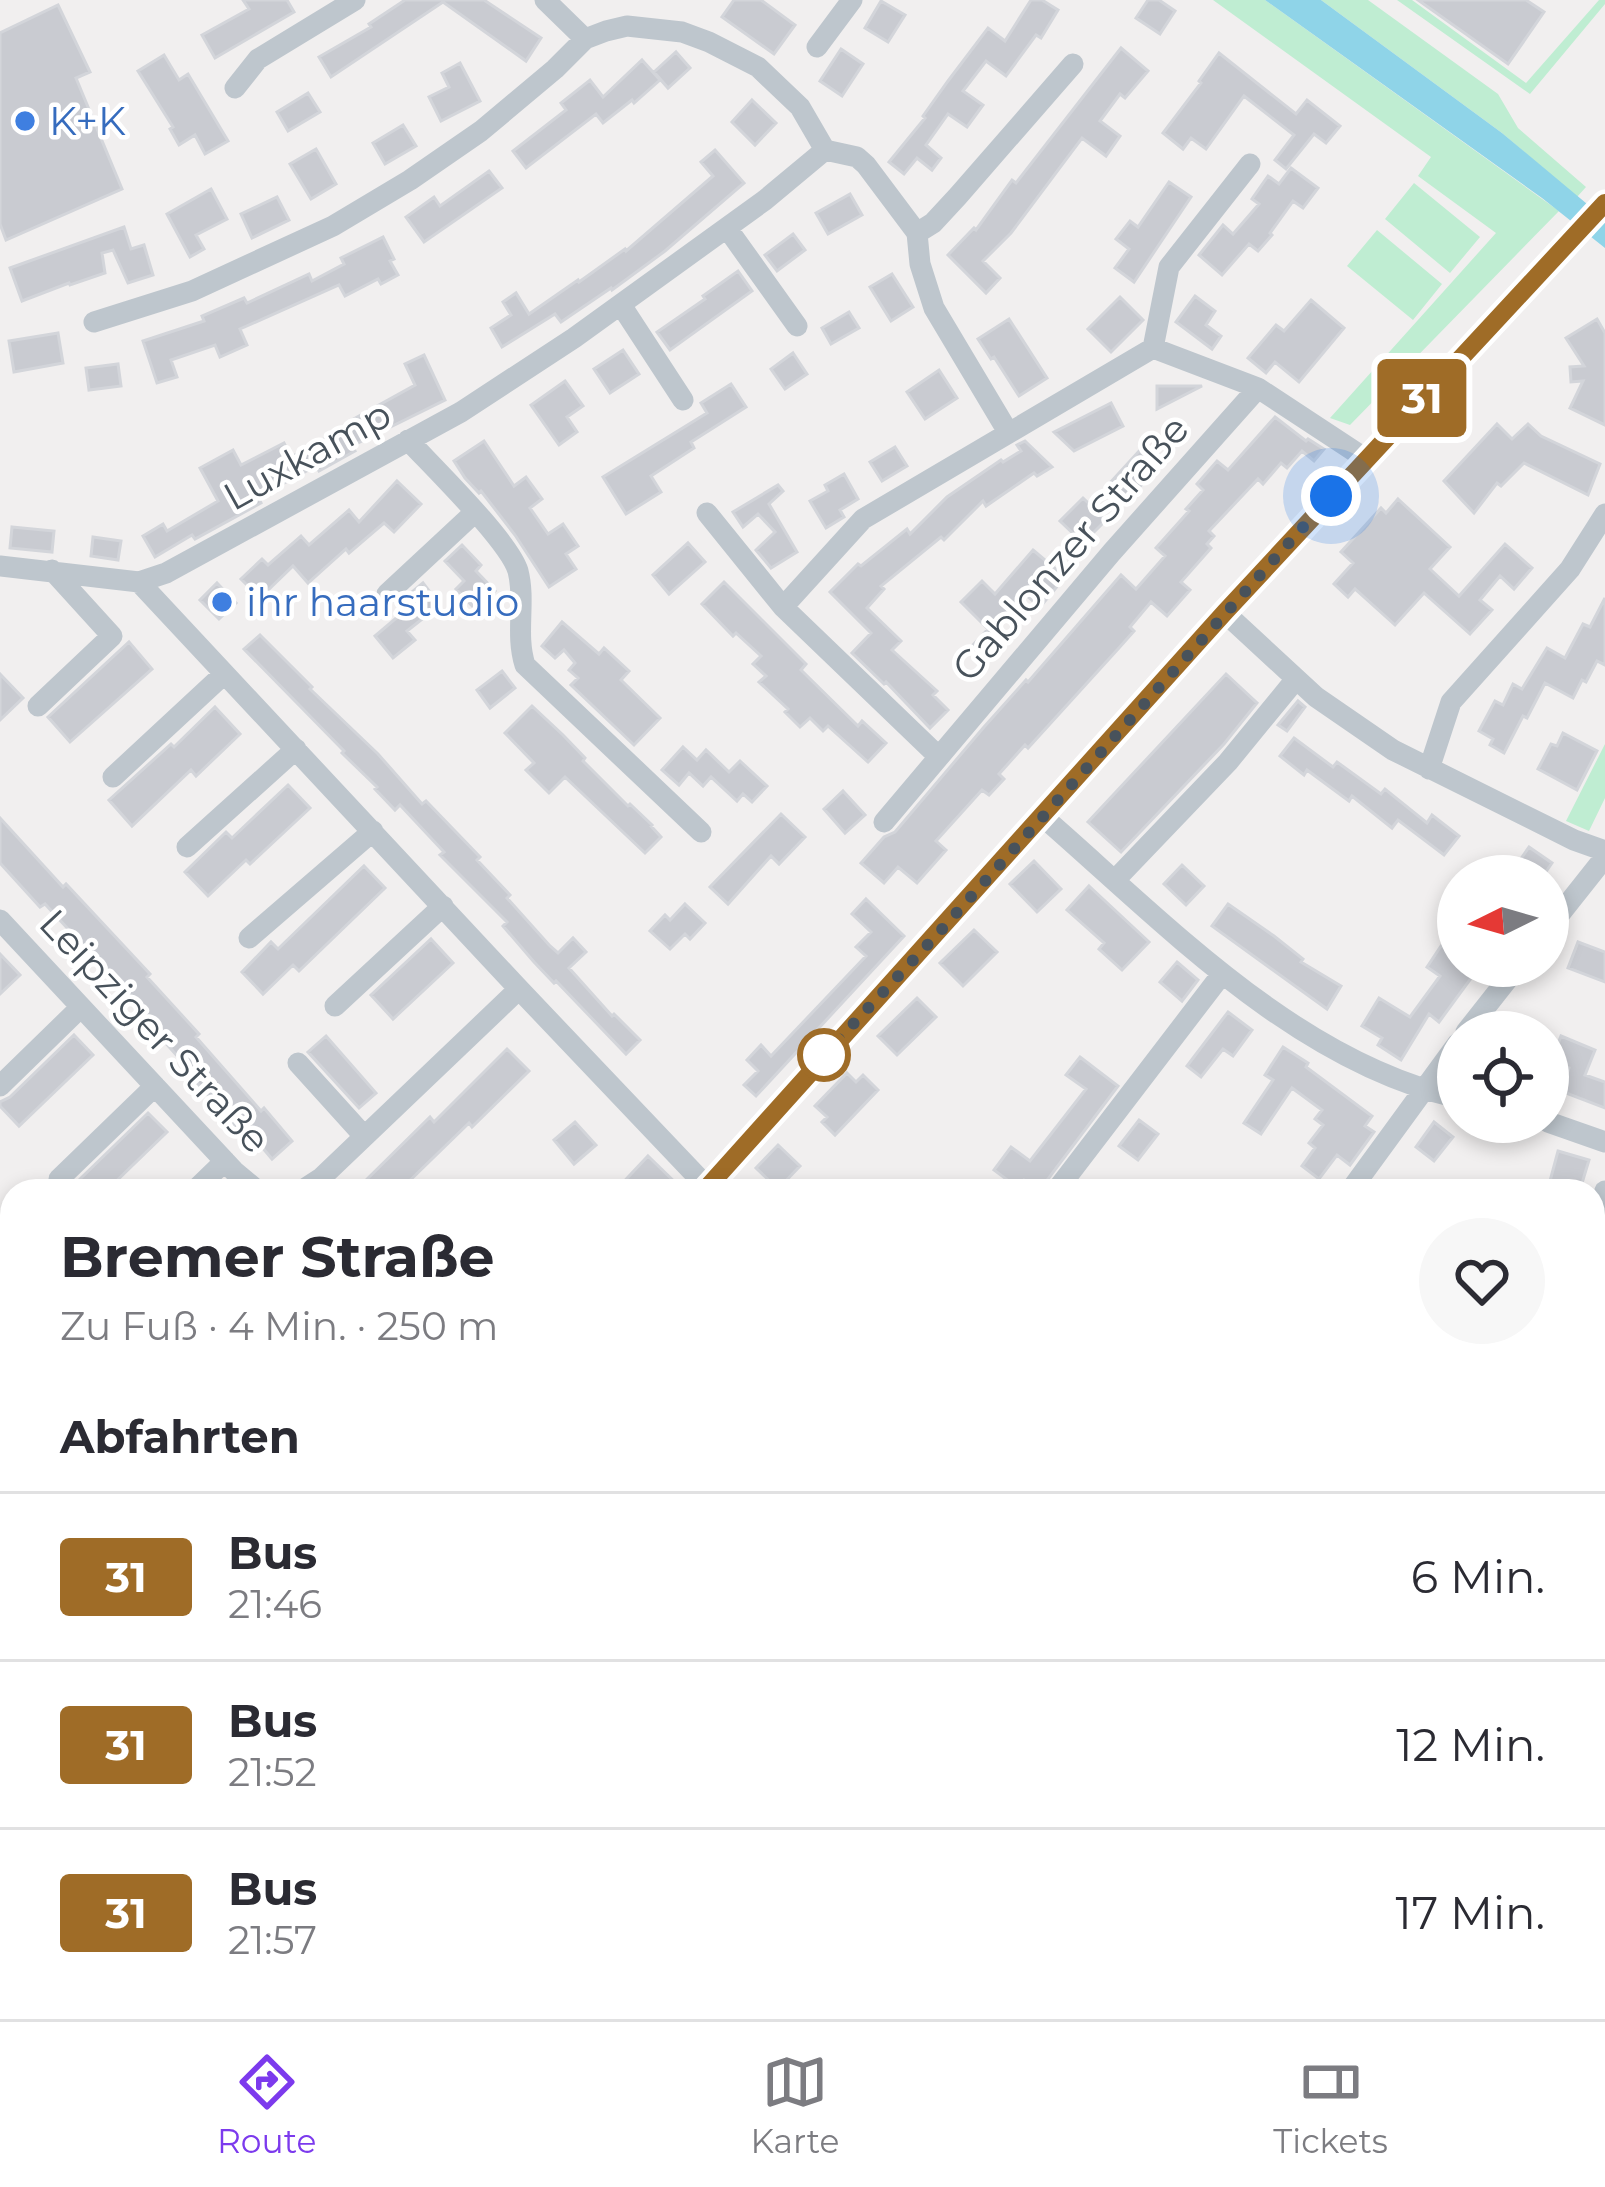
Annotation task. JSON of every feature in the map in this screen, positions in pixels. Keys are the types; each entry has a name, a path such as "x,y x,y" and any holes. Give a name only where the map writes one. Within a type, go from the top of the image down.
{"street":[{"path":"236,88 258,59 355,0"},
{"path":"545,0 586,40"},
{"path":"817,47 852,0"},
{"path":"94,322 192,291 333,226 481,131 586,40 627,26 682,32 758,67 787,91 825,150 857,157 866,165 917,233 920,264 934,308 1008,432"},
{"path":"917,233 958,196 1073,64"},
{"name":"Luxkamp","path":"139,582 166,573 461,412 727,228 825,150"},
{"path":"783,608 863,519 1153,348 1169,267 1250,164"},
{"path":"718,1179 1225,612 1605,203"},
{"path":"727,228 797,326"},
{"path":"621,304 683,400"},
{"path":"1153,348 1258,388 1366,459"},
{"name":"Gablonzer Straße","path":"884,822 1258,388"},
{"path":"409,440 512,554 520,585 520,648 525,665 701,832"},
{"path":"387,594 474,513"},
{"path":"706,513 783,608 938,756"},
{"path":"1430,769 1451,702 1570,569 1605,514"},
{"path":"0,566 139,582 698,1179"},
{"path":"38,706 112,636 52,570"},
{"path":"1225,612 1316,697 1393,750 1605,854 1569,901"},
{"path":"113,778 224,674"},
{"path":"1115,880 1228,762 1296,679"},
{"path":"187,847 296,748"},
{"path":"1042,816 1222,974 1338,1054 1437,1093"},
{"path":"249,938 373,831"},
{"path":"335,1006 443,906"},
{"name":"Leipziger Straße","path":"3,928 243,1179"},
{"path":"1065,1179 1222,974"},
{"path":"1483,1011 1501,987"},
{"path":"319,1179 519,989"},
{"path":"0,1086 82,1006"},
{"path":"298,1063 364,1136"},
{"path":"1359,1179 1437,1071"},
{"path":"59,1179 155,1085"},
{"path":"1569,1129 1605,1142"},
{"path":"211,1179 230,1166"}],"green space":[{"path":"1213,0 1265,0 1559,211 1350,425 1330,418 1496,233 1418,176 1431,157"},
{"path":"1321,0 1368,0 1498,94 1518,128 1586,187 1577,197 1502,133"},
{"path":"1397,0 1412,0 1526,83 1599,0 1605,4 1530,94"},
{"path":"1414,183 1480,237 1450,273 1385,219"},
{"path":"1377,230 1442,284 1413,320 1347,266"},
{"path":"1605,744 1605,798 1589,831 1566,821"}],"water":[{"path":"1265,0 1321,0 1502,133 1605,219 1605,248 1542,198"}],"building":[{"path":"243,0 287,0 294,12 215,58 202,35 249,9"},
{"path":"405,0 484,0 541,38 526,61 443,2 331,77 319,57 371,27"},
{"path":"734,0 761,0 795,25 774,54 722,17"},
{"path":"1031,0 1042,0 1058,10 1041,38 1036,35 1006,76 986,61 963,91 983,105 967,127 948,114 926,145 941,158 932,170 917,158 904,174 889,162 988,28 1005,41"},
{"path":"1148,0 1159,0 1175,11 1160,34 1136,18"},
{"path":"1418,0 1526,0 1544,12 1508,64"},
{"path":"881,1 905,15 888,42 865,28"},
{"path":"58,5 90,72 76,78 122,189 6,240 0,224 0,33"},
{"path":"1121,48 1148,71 1125,98 1120,94 1100,121 1120,136 1106,156 1082,138 1011,233 983,261 1000,278 986,293 948,255 976,230 1012,180 1016,183"},
{"path":"841,49 863,64 842,96 820,81"},
{"path":"676,52 690,68 668,88 654,72"},
{"path":"1219,53 1296,114 1307,100 1340,126 1326,143 1314,134 1286,169 1275,160 1294,135 1244,96 1206,149 1191,138 1183,149 1163,133"},
{"path":"164,55 179,80 188,74 228,141 205,154 195,135 179,145 138,71"},
{"path":"642,60 660,80 603,123 596,114 526,168 513,151 566,110 561,103 590,80 603,97"},
{"path":"460,63 480,101 441,121 429,97 449,87 442,73"},
{"path":"308,93 320,112 288,131 277,112"},
{"path":"752,100 776,123 755,145 732,122"},
{"path":"403,125 416,146 385,164 373,143"},
{"path":"316,149 336,184 311,199 290,164"},
{"path":"715,150 744,183 612,290 561,322 555,314 502,347 491,328 511,315 503,302 516,293 529,314 626,251 713,176 701,162"},
{"path":"1291,168 1318,188 1303,208 1293,201 1258,251 1249,244 1222,275 1199,255 1223,225 1233,234 1259,204 1252,199 1268,176 1279,184"},
{"path":"489,171 502,188 424,242 406,217 434,197 440,206"},
{"path":"1169,182 1191,197 1134,282 1115,268 1129,249 1116,239 1130,221 1138,227"},
{"path":"211,189 227,219 196,235 204,249 190,257 167,214"},
{"path":"850,194 862,215 828,234 816,213"},
{"path":"277,197 289,220 252,238 241,214"},
{"path":"124,227 131,249 144,245 153,275 128,283 113,250 102,253 105,273 22,301 10,268"},
{"path":"793,234 805,250 777,271 765,255"},
{"path":"383,237 398,275 381,284 378,279 345,296 339,285 240,329 247,345 220,357 215,345 171,360 177,377 157,383 143,341 204,321 202,316 244,298 247,303 309,274 312,281 344,264 341,258"},
{"path":"738,271 752,291 670,350 657,332"},
{"path":"892,274 913,307 891,321 870,287"},
{"path":"1195,296 1215,311 1206,325 1221,336 1212,349 1176,322"},
{"path":"1120,297 1143,320 1111,352 1088,329"},
{"path":"1311,300 1344,328 1299,382 1275,362 1266,373 1248,358 1276,325 1284,331"},
{"path":"849,312 859,328 831,344 822,328"},
{"path":"1009,319 1047,378 1019,396 978,339"},
{"path":"1597,319 1605,333 1605,425 1570,408 1583,381 1571,382 1570,367 1584,366 1566,338"},
{"path":"58,333 63,363 14,372 9,341"},
{"path":"623,350 639,374 610,393 594,369"},
{"path":"793,353 807,374 785,389 771,369"},
{"path":"424,355 445,400 352,446 355,451 319,471 316,466 258,497 261,503 155,557 143,536 163,524 167,531 218,501 200,468 233,450 241,465 284,443 291,457 415,385 405,364"},
{"path":"118,364 121,386 89,390 86,368"},
{"path":"939,370 957,398 925,419 907,392"},
{"path":"565,381 583,406 567,417 577,432 559,445 531,405"},
{"path":"731,384 746,407 691,442 694,448 651,476 661,492 626,514 603,477 707,413 701,403"},
{"path":"1157,386 1202,386 1157,409"},
{"path":"1111,403 1123,426 1074,451 1054,432"},
{"path":"1275,417 1324,449 1314,461 1302,451 1287,468 1281,463 1263,484 1258,479 1209,531 1214,536 1207,544 1211,548 1181,582 1190,590 1167,616 1151,602 1130,627 1134,631 999,774 1004,779 989,795 982,790 936,841 946,850 917,883 898,867 884,883 861,863 884,837 895,832 1121,575 1136,589 1165,556 1156,548 1203,490 1197,484 1217,461 1228,470"},
{"path":"1497,424 1512,439 1528,424 1541,436 1600,464 1588,495 1524,463 1501,486 1497,483 1474,513 1444,481"},
{"path":"484,441 514,486 526,477 542,499 530,508 548,534 563,524 578,546 566,554 576,569 549,587 515,535 454,461"},
{"path":"1025,441 1052,467 1037,476 1034,473 986,506 983,501 944,540 941,537 881,586 884,589 867,608 901,641 892,650 937,691 933,695 948,710 930,728 852,653 871,633 830,592 858,564 907,529 910,534 947,497 1021,451 1017,445"},
{"path":"895,447 907,466 882,481 870,462"},
{"path":"1140,450 1158,466 1128,500 1110,483"},
{"path":"844,474 858,499 840,510 844,517 826,528 810,501"},
{"path":"397,481 421,504 394,532 384,523 308,583 293,566 260,598 241,579 262,559 268,565 301,536 309,545 349,510 359,522"},
{"path":"778,485 783,491 769,504 797,552 771,568 756,550 775,532 758,514 743,527 733,512"},
{"path":"1083,498 1106,520 1083,543 1060,521"},
{"path":"1398,499 1450,547 1430,569 1459,596 1505,544 1532,568 1514,589 1500,576 1480,600 1492,610 1470,634 1424,593 1395,625 1355,589 1348,597 1334,584 1353,563 1341,552 1381,508 1386,513"},
{"path":"12,527 54,531 52,552 10,548"},
{"path":"93,537 121,541 118,560 91,556"},
{"path":"688,543 705,562 669,594 653,575"},
{"path":"462,545 481,565 476,571 495,591 475,609 456,589 464,581 445,561"},
{"path":"1033,550 1065,577 1040,607 1025,594 994,625 1009,640 987,662 972,646 988,629 961,602 982,581 995,594"},
{"path":"724,582 806,664 801,670 858,726 862,721 886,743 868,762 828,726 823,731 810,718 800,727 759,682 766,676 753,664 761,656 702,604"},
{"path":"217,583 236,603 219,619 200,600"},
{"path":"423,583 440,605 407,631 415,640 393,658 375,636 407,609 401,601"},
{"path":"1605,598 1605,665 1597,661 1573,698 1545,683 1504,753 1490,745 1493,739 1479,731 1495,701 1503,705 1513,684 1522,689 1547,648 1565,658 1583,624 1590,627"},
{"path":"562,622 599,654 604,648 629,671 621,680 660,718 634,745 571,685 578,678 569,670 575,663 564,650 555,658 542,646"},
{"path":"260,635 422,804 426,801 480,857 477,860 550,946 558,953 573,938 586,952 569,968 640,1040 626,1054 534,962 503,926 507,922 440,855 444,852 400,805 395,810 244,649"},
{"path":"129,642 152,669 70,742 48,717"},
{"path":"502,671 515,688 490,708 477,690"},
{"path":"0,674 23,698 0,720"},
{"path":"1226,674 1257,703 1121,852 1088,822"},
{"path":"1298,701 1305,707 1287,731 1278,725"},
{"path":"532,706 652,825 661,837 645,853 565,777 549,793 526,770 534,763 505,733"},
{"path":"215,707 240,734 196,776 191,770 132,826 109,800"},
{"path":"1563,733 1597,751 1577,790 1538,769"},
{"path":"1294,738 1381,794 1385,789 1427,823 1432,815 1459,836 1444,855 1398,820 1392,828 1352,796 1349,801 1280,756"},
{"path":"683,747 697,760 706,750 729,772 740,761 767,786 752,802 743,794 737,801 711,777 703,786 689,773 679,785 662,770"},
{"path":"288,785 310,808 208,896 185,872 226,832 232,838"},
{"path":"843,791 865,815 845,833 824,809"},
{"path":"781,814 805,837 779,864 771,856 728,904 710,887"},
{"path":"0,818 150,974 147,977 199,1034 196,1037 292,1141 272,1159 244,1126 239,1131 136,1010 139,1006 45,904 40,907 0,863"},
{"path":"1034,861 1061,889 1037,912 1010,884"},
{"path":"1182,865 1204,886 1186,905 1164,884"},
{"path":"364,866 385,888 299,971 293,965 263,994 242,972 271,942 278,949"},
{"path":"1089,886 1149,942 1122,970 1099,949 1104,943 1067,910"},
{"path":"866,899 904,936 756,1096 744,1085 758,1071 747,1060 761,1045 771,1056 866,956 856,947 871,932 852,914"},
{"path":"685,904 705,923 690,939 685,934 670,949 650,931"},
{"path":"1228,904 1301,962 1341,986 1327,1009 1212,926"},
{"path":"974,930 997,952 963,986 940,963"},
{"path":"431,939 453,963 393,1019 371,995"},
{"path":"1578,942 1605,952 1605,982 1569,968"},
{"path":"1437,952 1437,974 1427,967"},
{"path":"0,954 20,975 0,994"},
{"path":"1177,962 1198,980 1182,1001 1160,982"},
{"path":"1437,980 1437,987 1465,987 1447,1011 1437,1011 1437,1020 1429,1014 1401,1060 1378,1045 1382,1038 1362,1026 1379,998 1410,1017"},
{"path":"917,998 936,1017 897,1055 878,1036"},
{"path":"1228,1012 1252,1030 1233,1056 1223,1049 1201,1077 1187,1066"},
{"path":"74,1035 93,1055 19,1126 0,1102"},
{"path":"326,1036 376,1093 359,1108 308,1052"},
{"path":"1569,1039 1595,1050 1585,1075 1605,1082 1605,1108 1569,1094"},
{"path":"1283,1047 1372,1116 1365,1126 1374,1132 1350,1165 1337,1155 1319,1179 1302,1166 1315,1148 1309,1143 1323,1125 1315,1119 1322,1110 1292,1088 1261,1134 1244,1123 1273,1080 1265,1075"},
{"path":"507,1049 529,1071 411,1179 367,1179 430,1117 434,1122"},
{"path":"1080,1057 1118,1086 1048,1179 1006,1179 994,1170 1011,1147 1030,1161 1086,1089 1066,1075"},
{"path":"847,1073 856,1082 863,1075 878,1090 835,1135 822,1122 827,1117 815,1106"},
{"path":"148,1113 167,1132 118,1179 80,1179"},
{"path":"1139,1120 1158,1134 1138,1160 1119,1146"},
{"path":"575,1122 596,1145 574,1164 554,1140"},
{"path":"1434,1122 1437,1143 1448,1143 1434,1161 1416,1147"},
{"path":"778,1145 800,1166 788,1179 768,1179 756,1168"},
{"path":"1558,1151 1589,1160 1583,1179 1551,1179"},
{"path":"648,1156 672,1179 626,1179"}],"bus line":[{"name":"31","path":"715,1179 1225,612 1605,203"}],"place":[{"name":"K+K","path":"25,121"},
{"name":"ihr haarstudio","path":"222,602"}],"route":[{"path":"824,1055 1331,496"}]}
